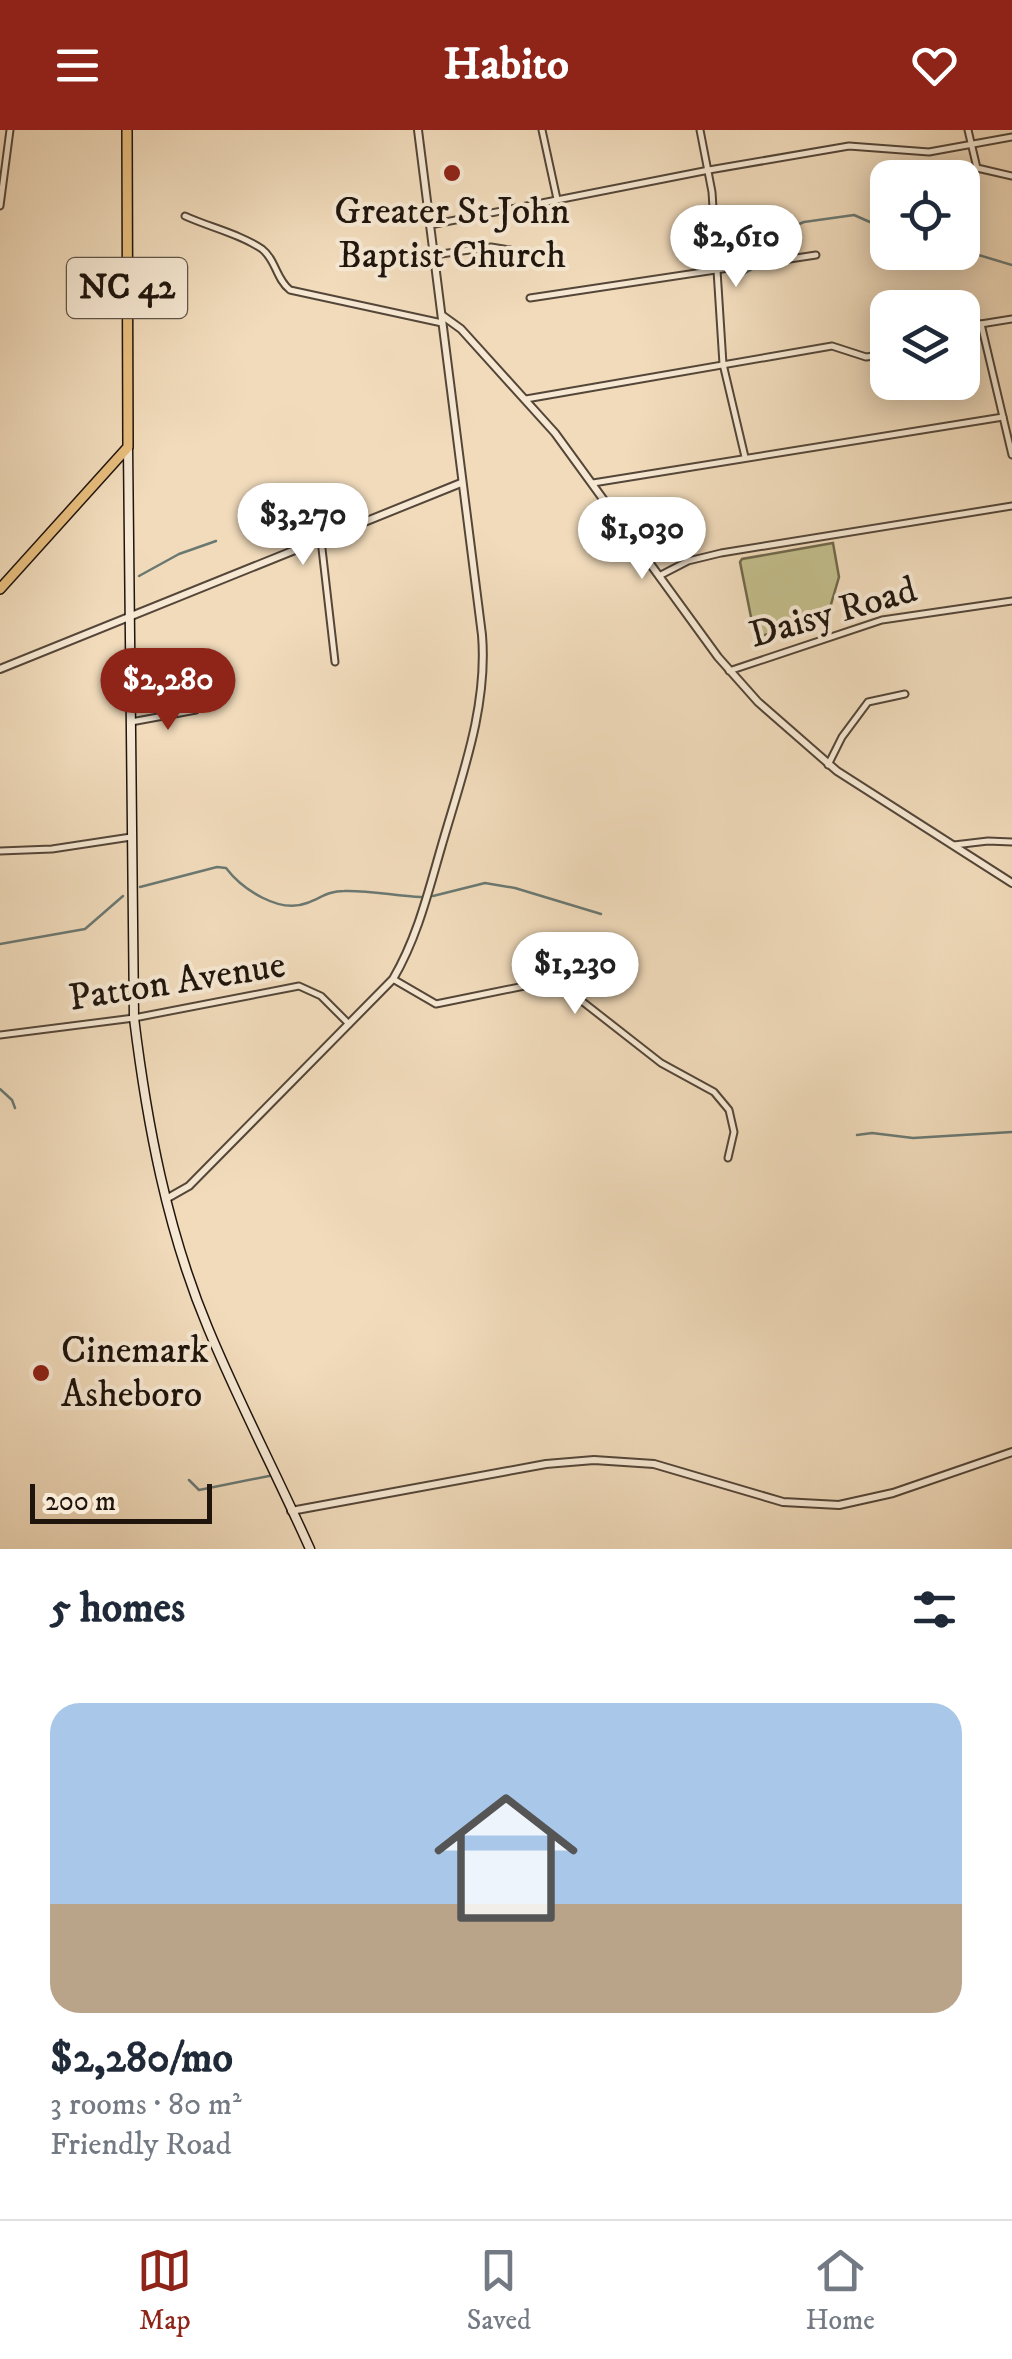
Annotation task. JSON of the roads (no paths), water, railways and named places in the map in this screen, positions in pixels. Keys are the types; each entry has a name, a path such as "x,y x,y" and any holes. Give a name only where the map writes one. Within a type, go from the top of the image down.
{"main road":[{"name":"NC 42","path":"127,130 128,447"},
{"path":"0,588 128,447"},
{"path":"128,447 134,1018 143,1092 166,1199 207,1328 310,1549"}],"street":[{"path":"0,206 10,130"},
{"path":"166,1199 189,1186 393,979 418,924 480,701 482,635 418,130"},
{"path":"542,130 557,199"},
{"path":"700,130 709,170 723,364 745,457"},
{"path":"968,130 977,168 1012,176"},
{"path":"430,226 709,170 856,146 928,152 1012,137"},
{"path":"185,216 261,249 290,290 442,319 461,329 526,399 593,483 729,671 783,727 828,765 1012,883"},
{"path":"434,255 491,248 510,250"},
{"path":"530,298 816,254"},
{"path":"1012,318 982,324 1012,456"},
{"path":"526,399 832,346 870,356"},
{"path":"593,483 1004,417"},
{"path":"0,669 461,483"},
{"path":"660,576 688,561 721,554 1012,506"},
{"path":"321,540 335,662"},
{"name":"Daisy Road","path":"729,671 882,620 1012,601"},
{"path":"828,765 868,702 905,694"},
{"path":"131,722 196,710"},
{"path":"0,851 52,849 131,838"},
{"path":"951,847 1012,842"},
{"path":"393,979 436,1004 456,1003 544,982 560,984 661,1063 714,1092 729,1110 734,1132 728,1158"},
{"name":"Patton Avenue","path":"0,1035 134,1018 298,986 321,996 350,1024"},
{"path":"290,1511 546,1464 594,1460 654,1464 783,1502 839,1505 894,1493 1012,1452"}],"waterway":[{"path":"760,261 761,244 768,237 804,222 854,215 870,222"},
{"path":"980,255 1012,265"},
{"path":"736,278 756,267"},
{"path":"139,576 179,554 216,541"},
{"path":"140,887 217,867 226,868 262,898 285,905 296,906 338,891 421,897"},
{"path":"433,896 485,883 601,914"},
{"path":"0,944 85,929 123,896"},
{"path":"0,1089 15,1108"},
{"path":"857,1135 913,1138 1012,1132"},
{"path":"189,1480 199,1490 269,1476"}],"place":[{"name":"Greater St John Baptist Church","path":"452,173"},
{"name":"Cinemark Asheboro","path":"41,1373"}]}
